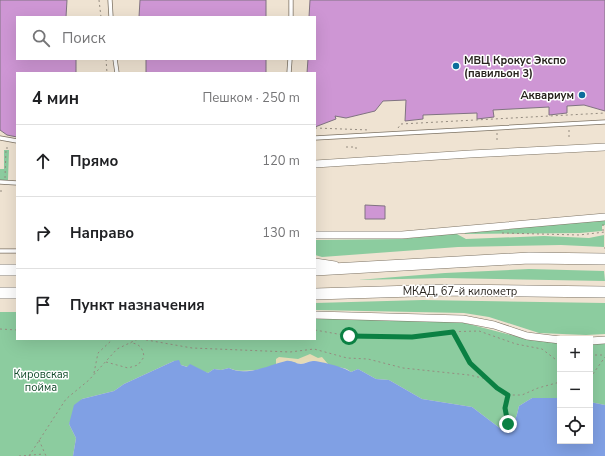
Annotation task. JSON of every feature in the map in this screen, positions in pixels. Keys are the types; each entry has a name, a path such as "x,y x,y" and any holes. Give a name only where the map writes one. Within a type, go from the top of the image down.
{"highway":[{"path":"316,270 605,254"},
{"path":"0,270 16,270"},
{"name":"МКАД, 67-й километр","path":"316,294 447,290 605,292"},
{"path":"0,293 16,293"}],"street":[{"path":"316,164 605,147"},
{"path":"316,235 402,235 604,219"},
{"path":"316,262 349,268"},
{"path":"316,315 463,318 494,324 527,336 557,340"},
{"path":"593,341 605,340"}],"lane":[{"path":"110,0 112,16"},
{"path":"291,0 291,16"},
{"path":"115,60 117,72"},
{"path":"289,72 290,60"},
{"path":"316,138 605,122"},
{"path":"0,138 16,142"},
{"path":"0,182 16,183"},
{"path":"0,251 16,251"}],"path":[{"path":"99,0 101,16"},
{"path":"106,60 107,72"},
{"path":"396,131 401,124 605,113"},
{"path":"316,128 372,130"},
{"path":"346,148 356,147 356,150"},
{"path":"5,179 6,148 8,148"},
{"path":"0,191 5,191"},
{"path":"502,233 579,235 604,232 604,219"},
{"path":"0,329 16,330"},
{"path":"316,330 349,336 412,337 453,332 479,331 516,344 542,349 557,358"},
{"path":"453,332 470,363 487,379 508,395 522,395 538,388 557,383"},
{"path":"94,374 95,359 98,353 112,340"},
{"path":"30,455 66,399 94,374 116,349 135,340"},
{"path":"148,340 192,348 290,352 314,349 347,358 368,359 403,368 468,375 487,379"},
{"path":"105,361 128,368 138,365 144,357 142,349 138,344 127,343"},
{"path":"593,355 605,356"},
{"path":"593,374 605,356"},
{"path":"508,395 505,408 508,424"},
{"path":"39,440 46,456"},
{"path":"19,456 44,454"}],"green space":[{"path":"4,150 9,150 8,180 0,180 0,169 4,169"},
{"path":"605,218 605,225 602,226 602,231 580,233 465,234 464,232"},
{"path":"455,233 466,239 544,236 589,238 604,235 604,247 561,245 458,247 322,257 316,255 316,240 403,239"},
{"path":"529,269 604,271 605,281 445,278 358,280 445,273"},
{"path":"423,300 605,303 605,334 586,335 539,333 489,317 464,313 316,310 316,303"},
{"name":"Кировская пойма","path":"0,312 16,312 16,340 316,340 316,318 457,321 530,340 557,343 557,398 532,398 519,406 514,422 506,428 501,429 472,407 422,399 389,380 376,379 358,369 351,372 345,368 335,367 320,361 299,362 248,371 229,368 221,370 214,369 208,373 181,365 174,361 124,384 114,391 82,399 69,424 76,438 73,456 0,456"},
{"path":"605,343 605,405 593,403 593,344"}],"sand":[{"path":"310,354 318,358 322,357 328,364 311,361 301,364 288,361 276,365 276,359 279,357 298,359"}],"water":[{"path":"179,360 181,365 187,367 190,364 208,373 214,369 221,370 229,368 250,371 286,361 304,364 317,361 351,372 358,369 376,379 389,380 422,399 472,407 501,429 509,427 514,422 519,406 532,398 557,398 557,444 593,444 593,403 605,405 605,456 73,456 76,438 69,424 74,405 82,399 114,391 124,384"}],"building":[{"path":"0,0 67,0 66,16 16,16 16,60 76,60 76,72 16,72 16,137 7,135 0,130"},
{"path":"140,0 266,0 266,16 139,16"},
{"name":"МВЦ Крокус Экспо (павильон 3)","path":"310,0 605,0 605,111 584,105 567,106 567,113 549,115 549,107 493,110 494,117 477,119 477,113 423,115 423,119 405,121 406,100 383,101 375,111 346,118 335,116 336,119 316,127 316,72 307,72 308,60 316,60 316,16 309,16"},
{"path":"146,60 266,60 266,72 146,72"},
{"path":"365,205 385,206 385,219 365,219"}],"place":[{"name":"МВЦ Крокус Экспо (павильон 3)","path":"456,66"},
{"name":"Аквариум","path":"582,95"}],"route":[{"path":"349,336 412,337 440,332 453,332 470,363 497,388 508,395 505,408 508,424"}]}
